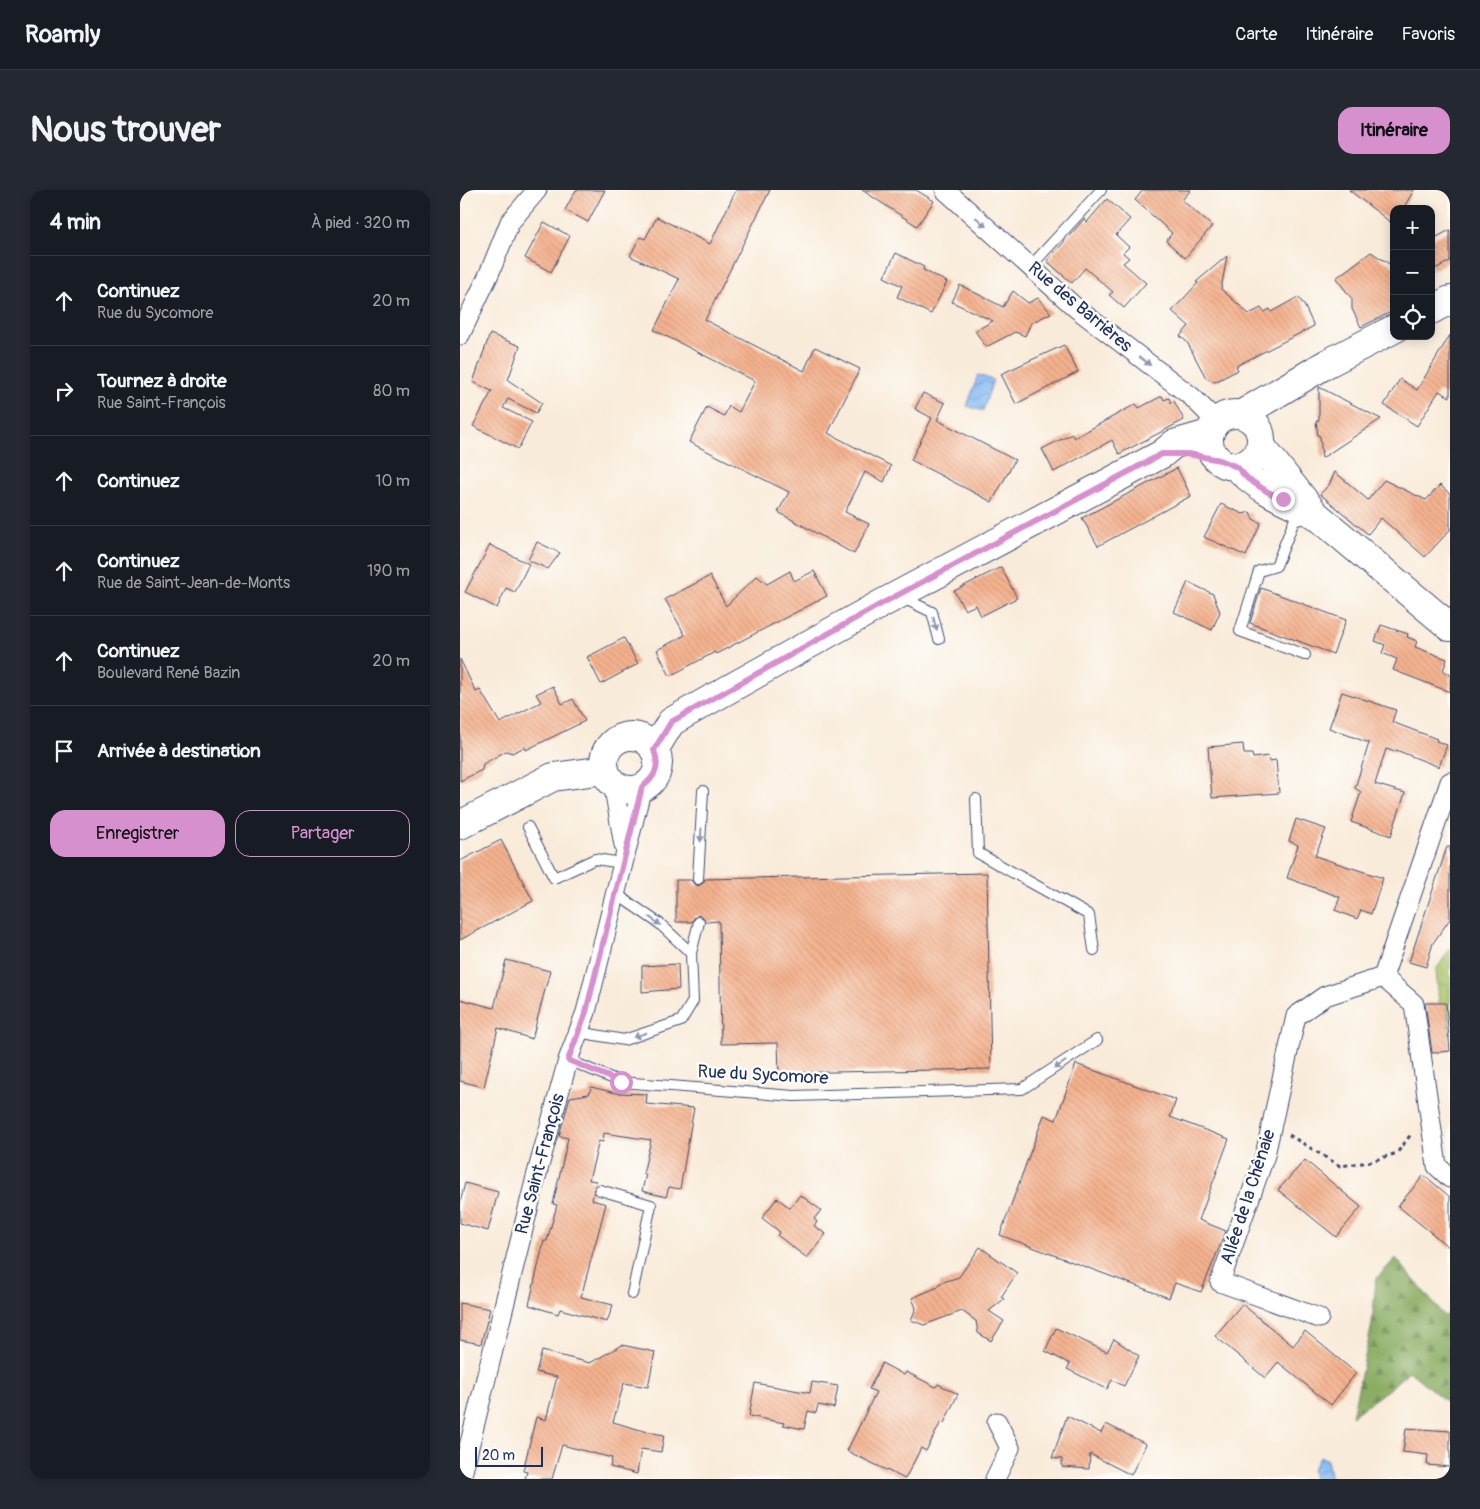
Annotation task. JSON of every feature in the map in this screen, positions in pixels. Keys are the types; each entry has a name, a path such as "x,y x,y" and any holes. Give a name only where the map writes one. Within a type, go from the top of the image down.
{"main road":[{"path":"1435,308 1450,300"},
{"path":"654,750 671,722 898,595 1162,454 1174,444 1222,424 1328,363 1390,331"},
{"path":"1162,454 1188,454 1228,464 1248,463 1256,457 1280,409 1289,386"},
{"path":"1222,424 1252,419 1260,428 1262,443 1270,456 1315,514 1450,627"},
{"path":"1222,424 1211,451 1268,492 1315,514"},
{"path":"624,737 641,738 649,743 654,750 657,758 657,767 649,782 642,787 627,790 609,776 604,761 610,745 624,737"},
{"path":"460,825 553,777 609,776"}],"street":[{"path":"460,335 510,222 536,190"},
{"name":"Rue des Barrières","path":"944,190 1076,308 1192,397 1222,424"},
{"name":"Rue Saint-François","path":"609,776 624,857"},
{"path":"1450,782 1383,977 1414,1004 1437,1166 1450,1178"},
{"name":"Rue Saint-François","path":"461,1479 536,1177 568,1060 586,1012 642,787"},
{"name":"Allée de la Chênaie","path":"1319,1318 1220,1282 1265,1155 1296,1016 1325,996 1383,977"},
{"path":"994,1479 1010,1448 997,1422"}],"lane":[{"path":"1030,267 1101,190"},
{"path":"1305,655 1240,631 1259,571 1276,566 1294,521 1315,514"},
{"path":"898,595 932,612 939,639"},
{"path":"698,879 704,792"},
{"path":"976,799 978,853 1089,915 1094,950"},
{"path":"528,827 554,878 596,859 624,857"},
{"path":"615,893 660,924 691,953"},
{"path":"578,1032 624,1040 681,1021 693,1001 691,953 699,922"},
{"name":"Rue du Sycomore","path":"568,1060 621,1082 794,1096 1022,1089 1097,1040"},
{"path":"600,1190 651,1205 632,1294"}],"path":[{"path":"1272,1124 1340,1166 1369,1162 1397,1153 1412,1133 1428,1102"}],"green space":[{"path":"1450,949 1450,1034 1446,1003 1439,1003 1436,970"},
{"path":"1396,1258 1445,1317 1450,1311 1450,1405 1409,1371 1389,1389 1352,1416 1372,1324 1376,1279"}],"water":[{"path":"978,375 993,380 983,411 967,406"},
{"path":"1320,1456 1327,1460 1331,1479 1314,1479 1312,1470"}],"building":[{"path":"576,190 605,190 588,222 565,210"},
{"path":"736,190 770,190 705,320 804,371 815,347 860,369 828,433 891,466 884,482 865,472 845,512 869,524 854,554 778,512 789,492 689,442 707,407 724,416 729,406 739,412 755,381 654,330 679,279 630,256 640,237 645,239 657,217 710,244"},
{"path":"862,190 916,190 934,201 917,226"},
{"path":"1143,190 1191,190 1182,200 1212,226 1185,258 1166,241 1172,233 1135,200"},
{"path":"1349,190 1414,190 1405,205 1390,205 1390,222"},
{"path":"1107,199 1130,219 1116,235 1129,247 1123,253 1129,258 1123,263 1146,283 1124,308 1109,295 1113,292 1085,268 1072,283 1047,261 1084,219 1087,222"},
{"path":"544,222 570,236 551,272 525,258"},
{"path":"1450,230 1450,261 1435,269 1435,250 1435,238"},
{"path":"1371,252 1390,264 1390,312 1361,327 1352,309 1352,299 1336,278"},
{"path":"896,253 924,267 923,270 947,282 931,314 897,297 902,286 884,277"},
{"path":"1227,256 1221,289 1249,314 1261,308 1264,312 1270,309 1271,312 1298,297 1314,326 1236,366 1238,370 1215,382 1206,378 1187,342 1180,336 1189,326 1172,311 1198,283 1196,282"},
{"path":"960,285 1003,307 1013,291 1028,303 1038,298 1051,313 1031,323 1025,336 1015,332 986,347 975,331 993,321 952,302"},
{"path":"490,334 520,346 508,380 542,403 536,413 508,399 503,408 532,422 518,449 473,426 492,391 473,382"},
{"path":"1450,335 1450,397 1439,391 1417,426 1384,405 1400,379 1417,390"},
{"path":"1064,345 1078,372 1016,404 1001,374"},
{"path":"1319,387 1381,419 1322,458 1320,436 1318,436 1316,421 1319,420"},
{"path":"923,393 945,403 937,420 1015,460 992,502 911,460 932,418 915,409"},
{"path":"1162,396 1164,400 1169,398 1171,403 1174,401 1184,420 1119,454 1112,440 1054,472 1042,449 1072,434 1074,438 1136,404 1139,408"},
{"path":"1177,468 1191,496 1098,546 1082,518"},
{"path":"1335,472 1368,500 1384,480 1426,500 1440,485 1450,494 1450,530 1425,557 1381,518 1368,534 1320,494 1329,485"},
{"path":"1221,504 1243,514 1250,512 1253,519 1261,523 1246,556 1204,537"},
{"path":"537,542 560,553 548,569 528,560"},
{"path":"490,545 529,564 515,592 506,588 497,608 465,592"},
{"path":"1001,567 1017,598 981,616 976,605 965,610 954,591"},
{"path":"790,571 794,581 814,571 827,596 670,676 657,650 685,635 665,599 710,576 726,606 757,576 767,584"},
{"path":"1188,582 1213,594 1220,612 1212,630 1174,612"},
{"path":"1261,588 1346,620 1333,654 1250,623"},
{"path":"1381,625 1408,634 1407,637 1417,641 1415,647 1447,659 1443,671 1450,674 1450,692 1393,670 1397,659 1382,653 1385,645 1375,641"},
{"path":"624,638 638,664 601,684 587,657"},
{"path":"460,659 476,692 480,690 500,723 541,702 536,694 553,686 562,704 573,699 585,721 526,750 525,747 512,753 506,751 483,764 482,770 460,781"},
{"path":"1342,692 1396,710 1392,722 1437,739 1436,741 1447,745 1439,767 1396,750 1395,752 1386,749 1375,784 1405,793 1391,836 1351,822 1361,792 1355,788 1369,743 1329,728"},
{"path":"1243,744 1244,754 1252,754 1253,758 1268,756 1269,761 1276,760 1279,793 1212,798 1208,747"},
{"path":"1296,819 1326,829 1315,856 1383,878 1371,914 1361,910 1357,919 1335,910 1340,897 1287,878 1298,845 1289,841"},
{"path":"501,840 533,901 460,940 460,861"},
{"path":"1447,847 1450,847 1450,919 1433,943 1426,967 1409,962"},
{"path":"987,873 991,1069 779,1073 778,1043 721,1044 719,921 706,922 703,917 698,915 692,922 676,922 676,880 691,880 698,886 705,879"},
{"path":"506,960 550,971 532,1039 498,1028 484,1087 460,1081 460,999 494,1008"},
{"path":"678,964 679,989 642,992 642,966"},
{"path":"1425,1003 1446,1003 1450,1051 1432,1053"},
{"path":"1076,1064 1176,1100 1170,1117 1229,1139 1199,1220 1226,1231 1201,1292 1175,1283 1169,1298 1000,1235 1044,1115 1056,1120"},
{"path":"591,1087 616,1093 647,1094 646,1104 694,1108 680,1189 669,1187 666,1197 642,1191 646,1174 643,1174 651,1140 604,1133 603,1142 599,1141 589,1180 596,1181 592,1200 606,1204 581,1297 613,1305 607,1322 560,1309 558,1314 529,1305 544,1241 547,1241 557,1205 553,1204 568,1138 559,1136 570,1097 589,1094"},
{"path":"1305,1160 1361,1207 1336,1237 1278,1190"},
{"path":"1424,1175 1450,1197 1450,1248 1398,1206"},
{"path":"465,1183 498,1192 488,1231 460,1223 460,1203"},
{"path":"800,1195 821,1210 814,1219 817,1222 814,1226 826,1234 807,1258 777,1235 780,1232 762,1218 777,1198 790,1208"},
{"path":"980,1247 1017,1273 1001,1297 1004,1299 989,1311 1004,1321 991,1341 978,1333 976,1321 962,1311 924,1325 911,1320 916,1308 912,1298 938,1287 940,1283 959,1277"},
{"path":"460,1303 490,1309 481,1344 460,1340"},
{"path":"1242,1304 1293,1346 1305,1331 1356,1373 1331,1405 1278,1362 1265,1378 1215,1336"},
{"path":"1056,1328 1107,1352 1114,1339 1139,1356 1124,1386 1112,1380 1107,1389 1067,1369 1070,1364 1045,1351"},
{"path":"622,1345 655,1352 648,1387 624,1383 613,1422 664,1435 661,1452 641,1449 637,1474 610,1467 612,1458 562,1445 552,1479 525,1479 527,1472 523,1471 536,1417 546,1420 557,1377 536,1372 542,1351 590,1363"},
{"path":"882,1363 904,1375 906,1372 936,1387 938,1384 958,1394 944,1423 941,1422 926,1451 921,1448 905,1479 847,1451 876,1392 869,1389"},
{"path":"812,1382 838,1386 834,1408 818,1405 816,1413 808,1411 804,1429 749,1416 755,1383 810,1393"},
{"path":"1067,1416 1101,1433 1106,1424 1146,1444 1131,1475 1090,1454 1089,1469 1062,1467 1062,1459 1052,1458"},
{"path":"1406,1428 1450,1431 1450,1467 1427,1465 1428,1455 1403,1452"}],"route":[{"path":"621,1082 568,1060 586,1012 642,787 654,775 657,767 657,758 654,750 671,722 881,604 1162,454 1188,454 1220,460 1228,465 1237,467 1248,479 1283,499"}]}
